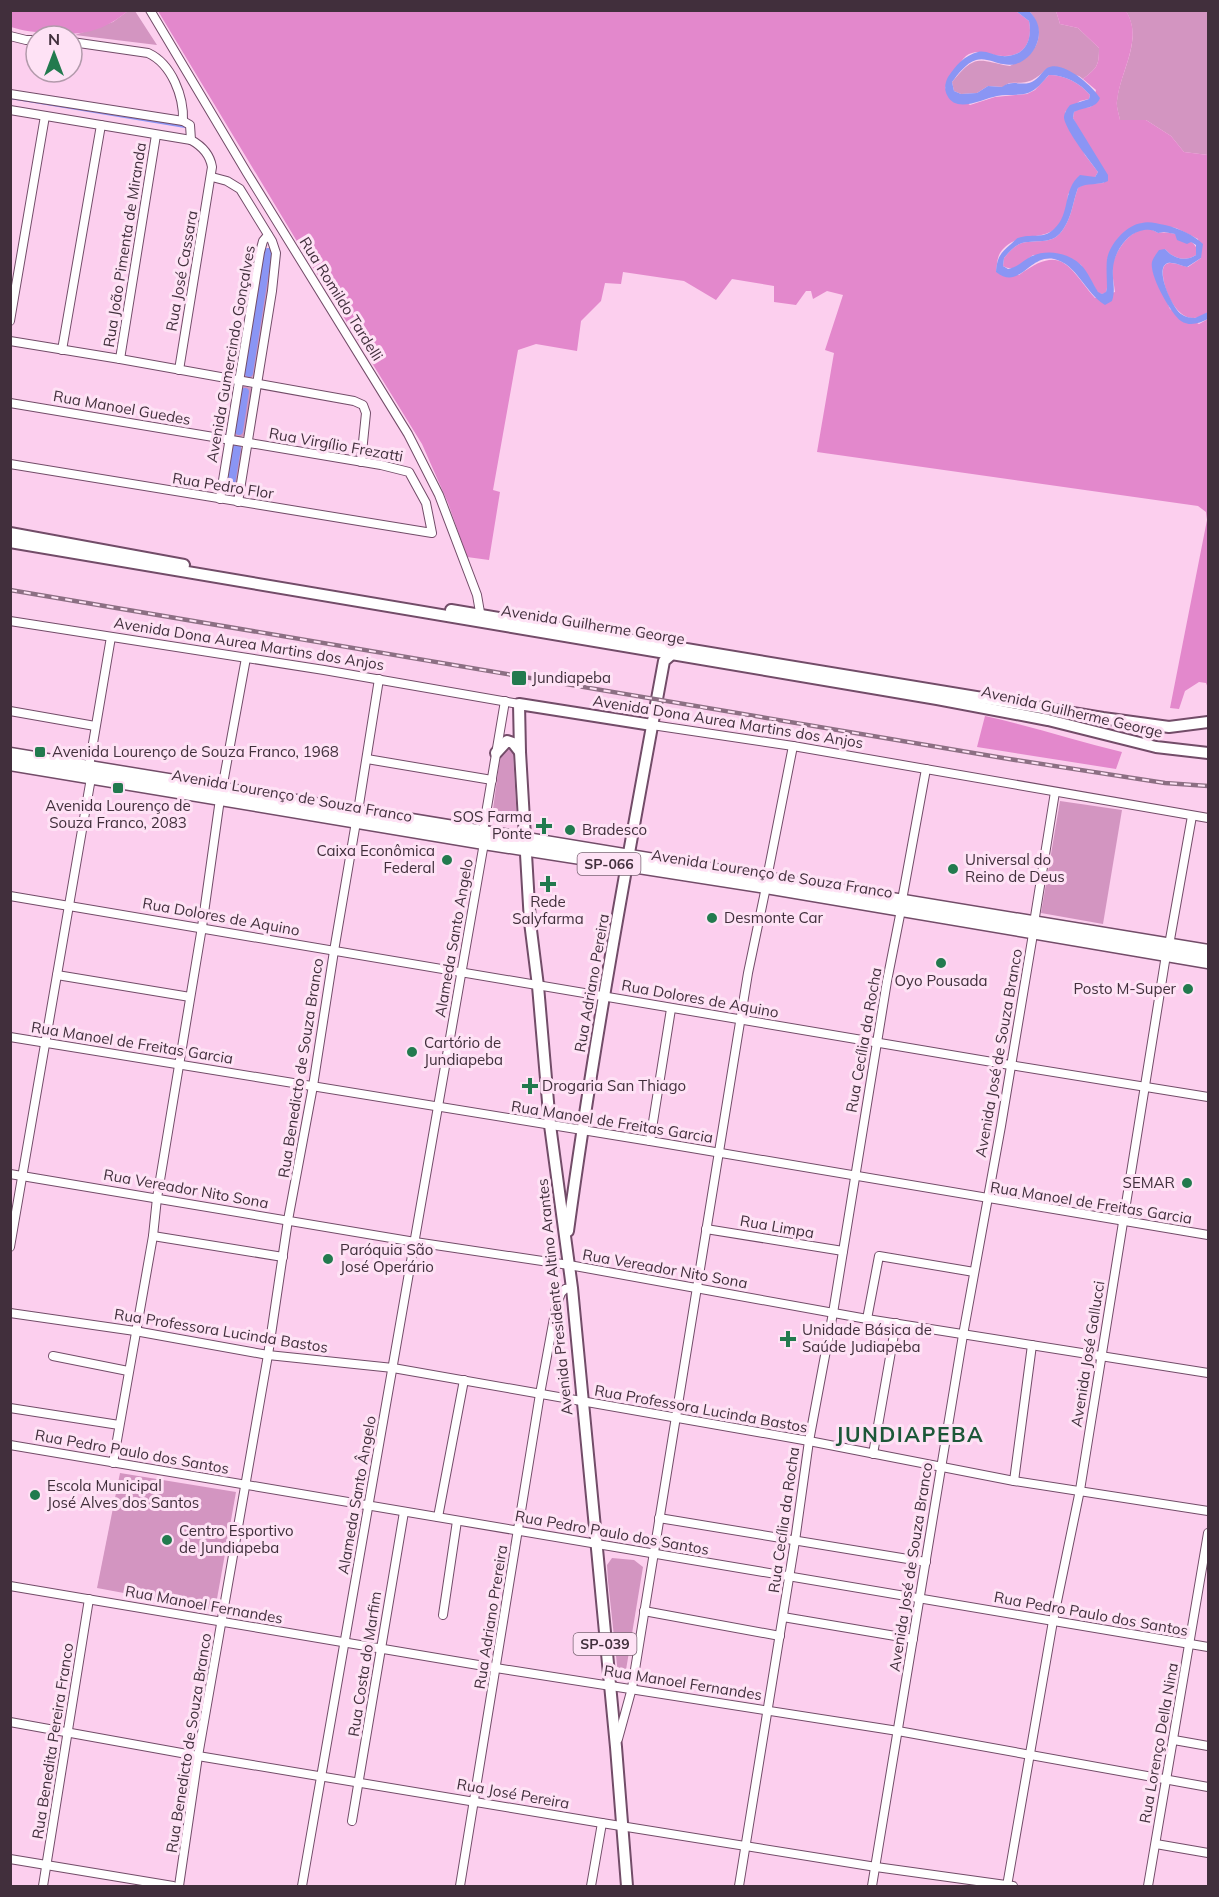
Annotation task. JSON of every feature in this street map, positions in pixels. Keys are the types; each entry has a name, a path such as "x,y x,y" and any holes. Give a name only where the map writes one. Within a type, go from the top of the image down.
{"highway":[{"name":"Avenida Lourenço de Souza Franco","path":"10,754 90,772 1167,950 1209,962"},
{"name":"Avenida Lourenço de Souza Franco","path":"10,764 90,772"},
{"name":"Avenida Lourenço de Souza Franco","path":"1167,950 1209,951"}],"main road":[{"name":"Avenida Guilherme George","path":"10,533 481,618 664,655 1018,713 1169,749 1209,753"},
{"name":"Avenida Guilherme George","path":"10,542 1080,715 1169,727 1209,722"},
{"name":"Rua Adriano Pereira","path":"566,1246 582,1130 664,655"},
{"name":"Avenida Dona Aurea Martins dos Anjos","path":"519,704 652,725"},
{"name":"Avenida Presidente Altino Arantes","path":"519,704 530,922 550,1125 572,1288 616,1747 627,1887"},
{"path":"496,753 507,741 513,743 520,752"}],"street":[{"name":"Rua Romildo Tardelli","path":"150,10 413,444 440,495 477,595 481,618"},
{"path":"84,44 148,53 160,60 179,92 183,106 183,121"},
{"path":"10,94 183,121 190,125 191,140"},
{"path":"10,110 191,140 200,145 211,160 212,177 227,181 240,189 268,234"},
{"path":"10,321 45,116"},
{"path":"62,350 101,125"},
{"name":"Rua João Pimenta de Miranda","path":"120,359 156,135"},
{"name":"Rua José Cassara","path":"179,370 212,177"},
{"name":"Avenida Gumercindo Gonçalves","path":"220,499 260,252 268,234 276,259 238,502"},
{"path":"10,341 342,398 363,405 366,422 361,462"},
{"name":"Rua Manoel Guedes","path":"10,403 229,440"},
{"name":"Rua Virgílio Frezatti","path":"229,440 409,472 426,503 432,533"},
{"name":"Rua Pedro Flor","path":"10,464 432,533"},
{"name":"Avenida Dona Aurea Martins dos Anjos","path":"10,621 379,679 519,704"},
{"path":"10,1247 69,904 95,726 111,637"},
{"path":"113,1463 153,1236 157,1198 202,927 221,794 246,658"},
{"name":"Rua Benedicto de Souza Branco","path":"179,1887 198,1756 268,1355 288,1221 313,1086 333,951 379,679"},
{"name":"Alameda Santo Angelo","path":"438,1107 462,973 505,701"},
{"path":"10,711 95,726"},
{"name":"Avenida Dona Aurea Martins dos Anjos","path":"652,725 793,746 1209,818"},
{"path":"616,1747 632,1688 741,1020 793,746"},
{"path":"367,759 492,780"},
{"name":"Rua Cecília da Rocha","path":"739,1887 809,1441 926,769"},
{"name":"Avenida José de Souza Branco","path":"872,1887 1055,792"},
{"name":"Avenida José Gallucci","path":"1009,1886 1053,1621 1080,1490 1144,1088 1192,816"},
{"name":"Rua Dolores de Aquino","path":"10,896 69,904 672,1009 1209,1097"},
{"path":"57,975 190,997"},
{"path":"650,1141 672,1009"},
{"name":"Rua Manoel de Freitas Garcia","path":"10,1037 1209,1235"},
{"name":"Alameda Santo Ângelo","path":"302,1887 438,1107"},
{"name":"Rua Vereador Nito Sona","path":"10,1174 415,1242 568,1265 697,1290 963,1335 1209,1373"},
{"name":"Rua Limpa","path":"706,1228 843,1251"},
{"path":"153,1236 283,1257"},
{"path":"867,1319 879,1256 974,1272"},
{"name":"Rua Adriano Prereira","path":"460,1887 556,1307 561,1293 565,1289 572,1288"},
{"name":"Rua Professora Lucinda Bastos","path":"10,1312 135,1331 268,1355 393,1368 809,1441 1014,1481 1209,1511"},
{"path":"873,1454 896,1323"},
{"path":"1014,1481 1032,1346"},
{"path":"53,1356 128,1371"},
{"path":"438,1517 464,1380"},
{"path":"10,1408 119,1425"},
{"name":"Rua Pedro Paulo dos Santos","path":"10,1445 1209,1647"},
{"name":"Rua Costa do Marfim","path":"352,1821 404,1512"},
{"path":"659,1518 926,1562"},
{"path":"443,1615 457,1521"},
{"name":"Rua Lorenço Della Nina","path":"1148,1887 1209,1533"},
{"name":"Rua Manoel Fernandes","path":"10,1586 496,1668 897,1731 1209,1787"},
{"name":"Rua Benedita Pereira Franco","path":"43,1887 89,1599"},
{"path":"644,1611 780,1636"},
{"path":"783,1617 913,1639"},
{"name":"Rua José Pereira","path":"10,1722 198,1756 360,1781 602,1823 1009,1886"},
{"path":"1173,1740 1209,1746"},
{"path":"591,1887 602,1823"},
{"path":"1156,1844 1209,1853"},
{"path":"10,1859 173,1887"}],"shaded area":[{"path":"11,10 128,10 109,24 84,32 84,24 24,24 24,30 11,27"},
{"path":"128,11 135,11 157,45 84,36 84,32 113,22"},
{"path":"158,11 1016,11 1029,21 1030,35 1026,46 1011,56 971,53 960,62 945,88 970,105 995,97 1027,94 1035,90 1049,75 1072,80 1090,95 1089,99 1080,101 1065,112 1085,155 1098,172 1095,177 1068,194 1065,213 1059,225 1051,232 1019,239 1009,244 999,255 996,272 1019,275 1034,265 1055,260 1070,268 1095,298 1115,292 1113,263 1124,242 1136,232 1143,229 1174,234 1186,238 1197,249 1196,255 1184,259 1172,255 1165,249 1152,267 1170,309 1199,324 1208,319 1208,688 1206,683 1199,682 1185,691 1179,709 1170,708 1207,520 1206,512 1198,506 817,452 834,353 825,350 843,295 827,291 813,299 811,291 806,291 796,305 774,302 774,286 732,279 716,300 684,281 623,272 621,284 605,283 601,301 581,321 577,351 536,344 518,350 493,490 500,492 489,560 467,557 448,503 422,444"},
{"path":"1029,11 1056,11 1060,24 1078,28 1099,48 1098,63 1094,69 1083,79 1048,68 1026,82 1009,83 1003,87 988,86 977,93 961,94 954,91 952,82 972,63 983,61 1010,66 1030,53 1037,43 1038,31"},
{"path":"1056,11 1126,11 1133,33 1117,101 1120,120 1146,120 1171,136 1184,152 1208,155 1208,312 1197,318 1187,317 1178,310 1171,301 1163,279 1165,265 1173,263 1188,267 1201,258 1198,239 1176,228 1142,223 1107,259 1107,288 1106,293 1102,294 1098,293 1081,265 1072,259 1033,255 1015,267 1003,266 1004,258 1017,245 1050,240 1060,234 1069,219 1078,188 1084,184 1104,183 1073,118 1074,112 1080,108 1091,107 1096,90 1083,79 1096,66 1099,48 1078,28 1060,24"},
{"path":"1126,11 1208,11 1208,155 1184,152 1171,136 1146,120 1120,120 1117,101 1133,33"},
{"path":"267,249 274,253 255,375 250,379 243,376 264,251"},
{"path":"244,386 251,388 252,392 244,436 237,438 233,434 241,388"},
{"path":"234,444 241,446 242,450 232,497 223,493"},
{"path":"985,716 1122,752 1116,769 977,747"},
{"path":"505,747 509,747 513,753 517,821 492,817 500,757"},
{"path":"1060,801 1122,810 1103,924 1041,913"},
{"name":"Centro Esportivo de Jundiapeba","path":"120,1473 236,1492 215,1610 97,1588"},
{"path":"612,1558 634,1560 643,1567 625,1676 618,1674 607,1565"}],"water":[{"path":"1016,11 1029,11 1039,28 1036,46 1030,55 1020,62 1009,65 983,59 972,61 952,82 954,91 961,94 977,93 988,86 1002,87 1012,83 1029,83 1037,79 1047,68 1053,66 1068,70 1084,80 1100,98 1096,104 1074,112 1073,118 1108,175 1108,181 1078,188 1069,219 1060,234 1050,240 1017,245 1004,258 1003,266 1008,269 1038,254 1058,253 1081,265 1098,292 1102,294 1107,288 1107,259 1120,236 1130,227 1142,223 1165,225 1186,232 1203,244 1201,258 1187,267 1168,263 1164,266 1163,280 1169,297 1181,314 1195,318 1208,312 1208,319 1191,324 1181,321 1172,311 1157,285 1152,262 1159,250 1165,249 1180,258 1196,255 1196,245 1177,240 1175,234 1145,230 1135,233 1125,241 1114,263 1112,301 1105,305 1069,267 1054,259 1038,262 1012,277 1004,277 996,272 1000,256 1017,239 1046,234 1054,229 1063,216 1074,181 1080,175 1095,177 1098,172 1074,138 1064,118 1070,105 1089,99 1090,95 1072,80 1049,75 1031,92 997,96 970,104 957,104 947,95 945,86 948,77 957,65 973,53 986,52 1009,56 1025,47 1030,35 1029,21"}],"waterway":[{"path":"10,98 185,127"},
{"path":"249,373 268,252"},
{"path":"239,431 245,392"},
{"path":"230,490 237,448"}],"railway":[{"path":"10,590 1009,759 1165,783 1208,786"}],"place":[{"name":"Jundiapeba","path":"519,678"},
{"name":"Avenida Lourenço de Souza Franco, 1968","path":"40,752"},
{"name":"Avenida Lourenço de Souza Franco, 2083","path":"118,788"},
{"name":"SOS Farma Ponte","path":"544,826"},
{"name":"Bradesco","path":"570,830"},
{"name":"Caixa Econômica Federal","path":"447,860"},
{"name":"Universal do Reino de Deus","path":"953,869"},
{"name":"Rede Salyfarma","path":"548,884"},
{"name":"Desmonte Car","path":"712,918"},
{"name":"Oyo Pousada","path":"941,963"},
{"name":"Posto M-Super","path":"1188,989"},
{"name":"Cartório de Jundiapeba","path":"412,1052"},
{"name":"Drogaria San Thiago","path":"530,1086"},
{"name":"SEMAR","path":"1187,1183"},
{"name":"Paróquia São José Operário","path":"328,1259"},
{"name":"Unidade Básica de Saúde Judiapeba","path":"788,1339"},
{"name":"Escola Municipal José Alves dos Santos","path":"35,1495"},
{"name":"Centro Esportivo de Jundiapeba","path":"167,1540"}],"district":[{"name":"JUNDIAPEBA","path":"910,1435"}]}
